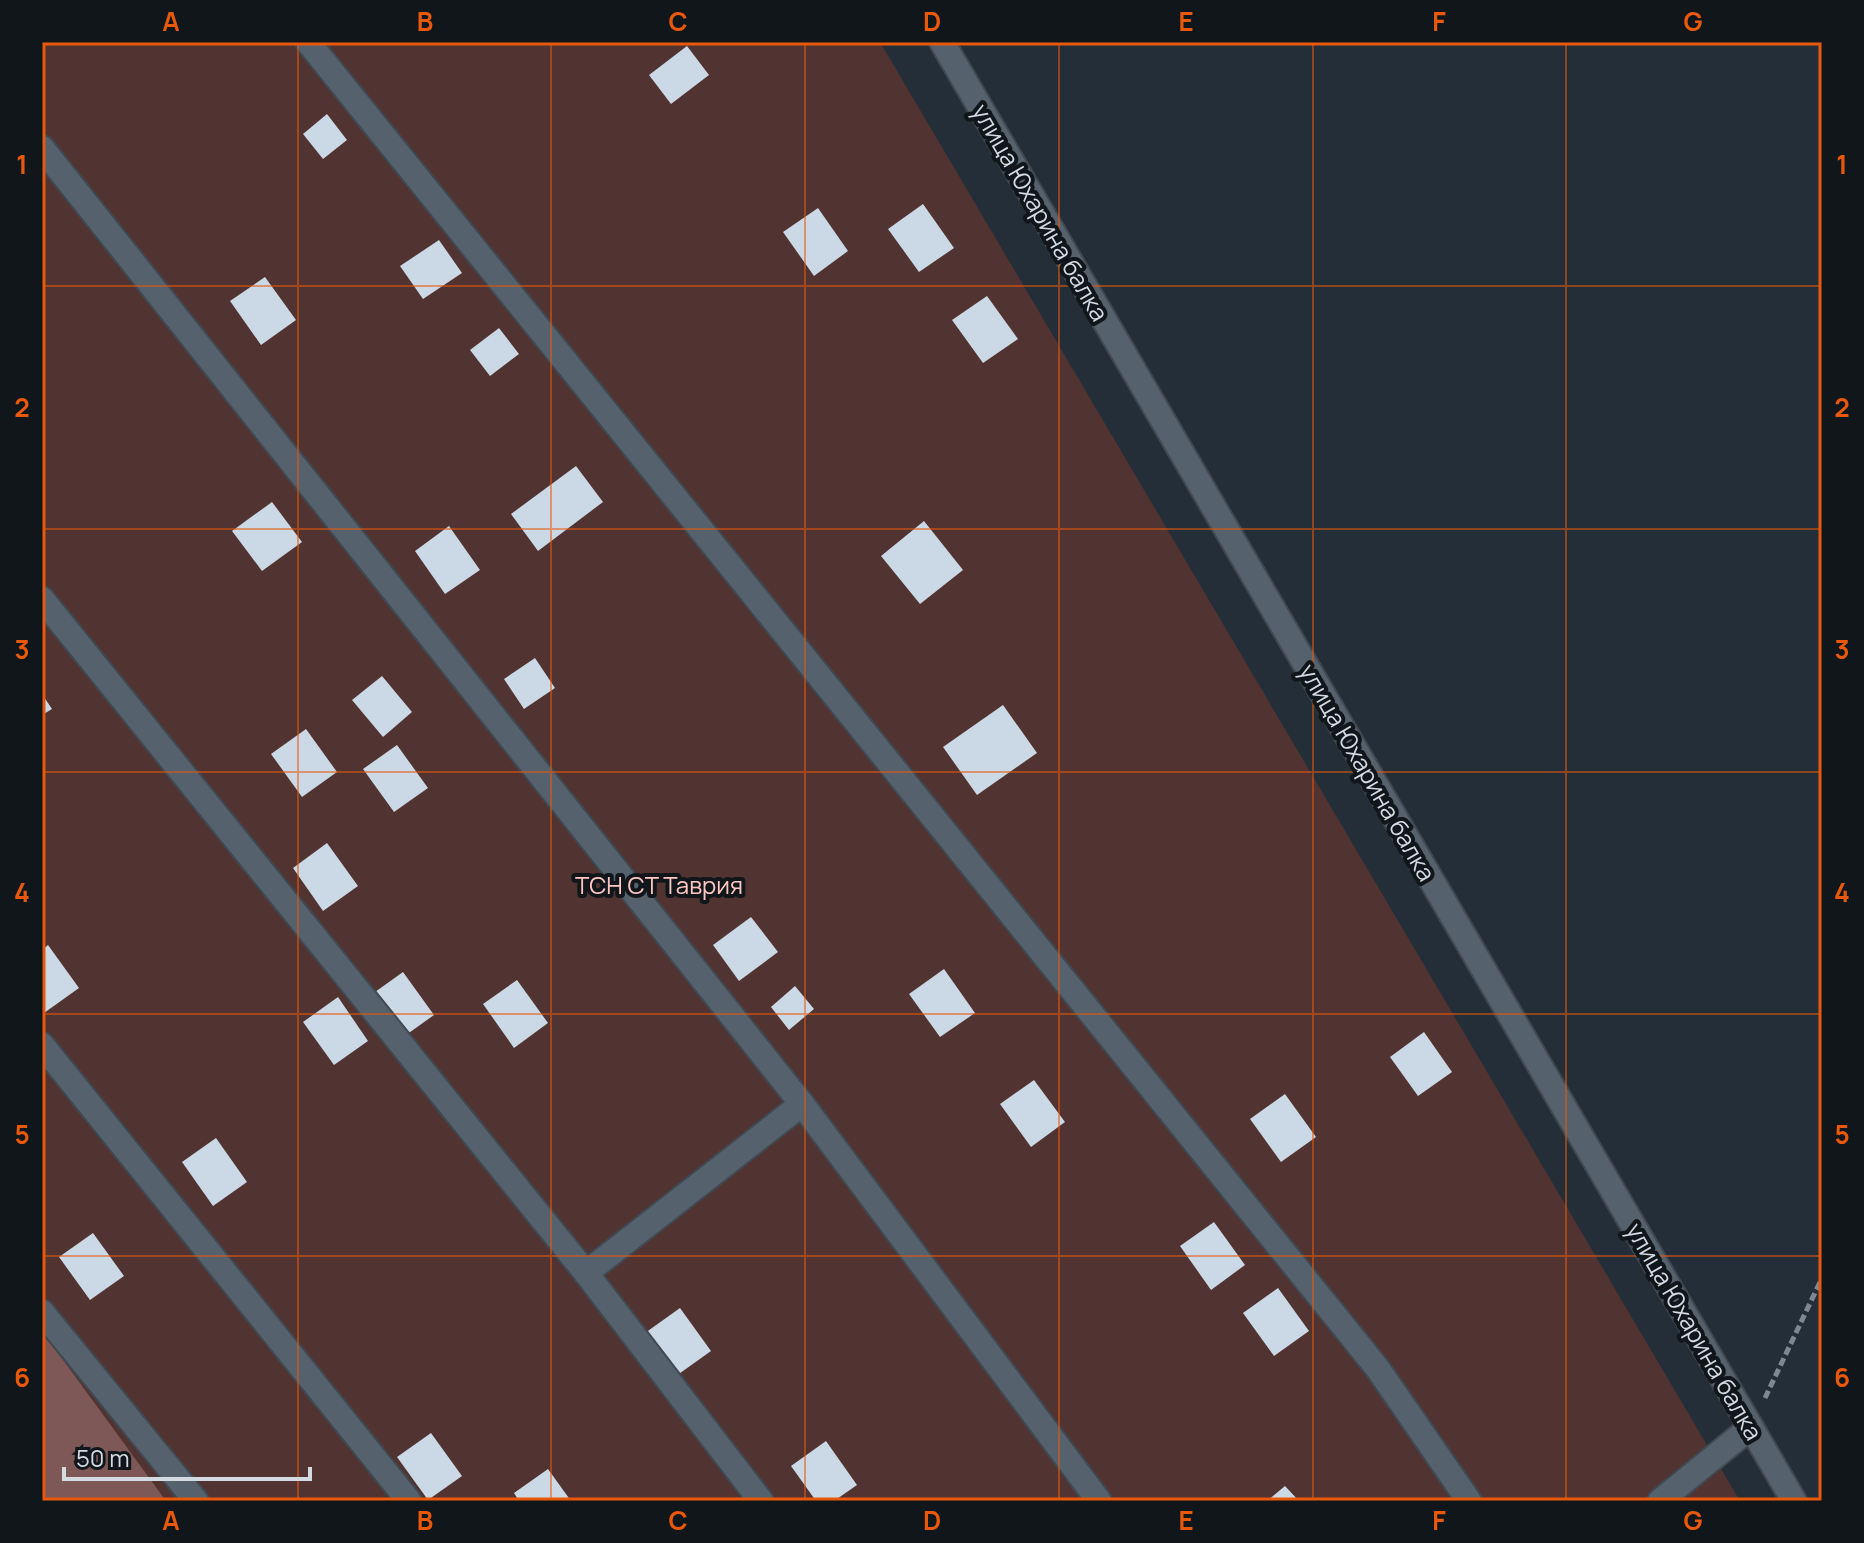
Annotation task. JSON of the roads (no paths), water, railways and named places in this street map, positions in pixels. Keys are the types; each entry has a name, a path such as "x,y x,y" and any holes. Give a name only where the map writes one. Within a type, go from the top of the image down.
{"street":[{"path":"308,42 1378,1369 1469,1501"},
{"name":"улица Юхарина балка","path":"942,42 1794,1501"},
{"path":"42,148 802,1104 1099,1501"},
{"path":"42,599 586,1273 761,1501"},
{"path":"42,1045 409,1501"},
{"path":"586,1273 802,1104"},
{"path":"42,1312 196,1501"},
{"path":"1660,1501 1751,1427"}],"park label":[{"name":"ТСН СТ Таврия","path":"659,884"}]}
